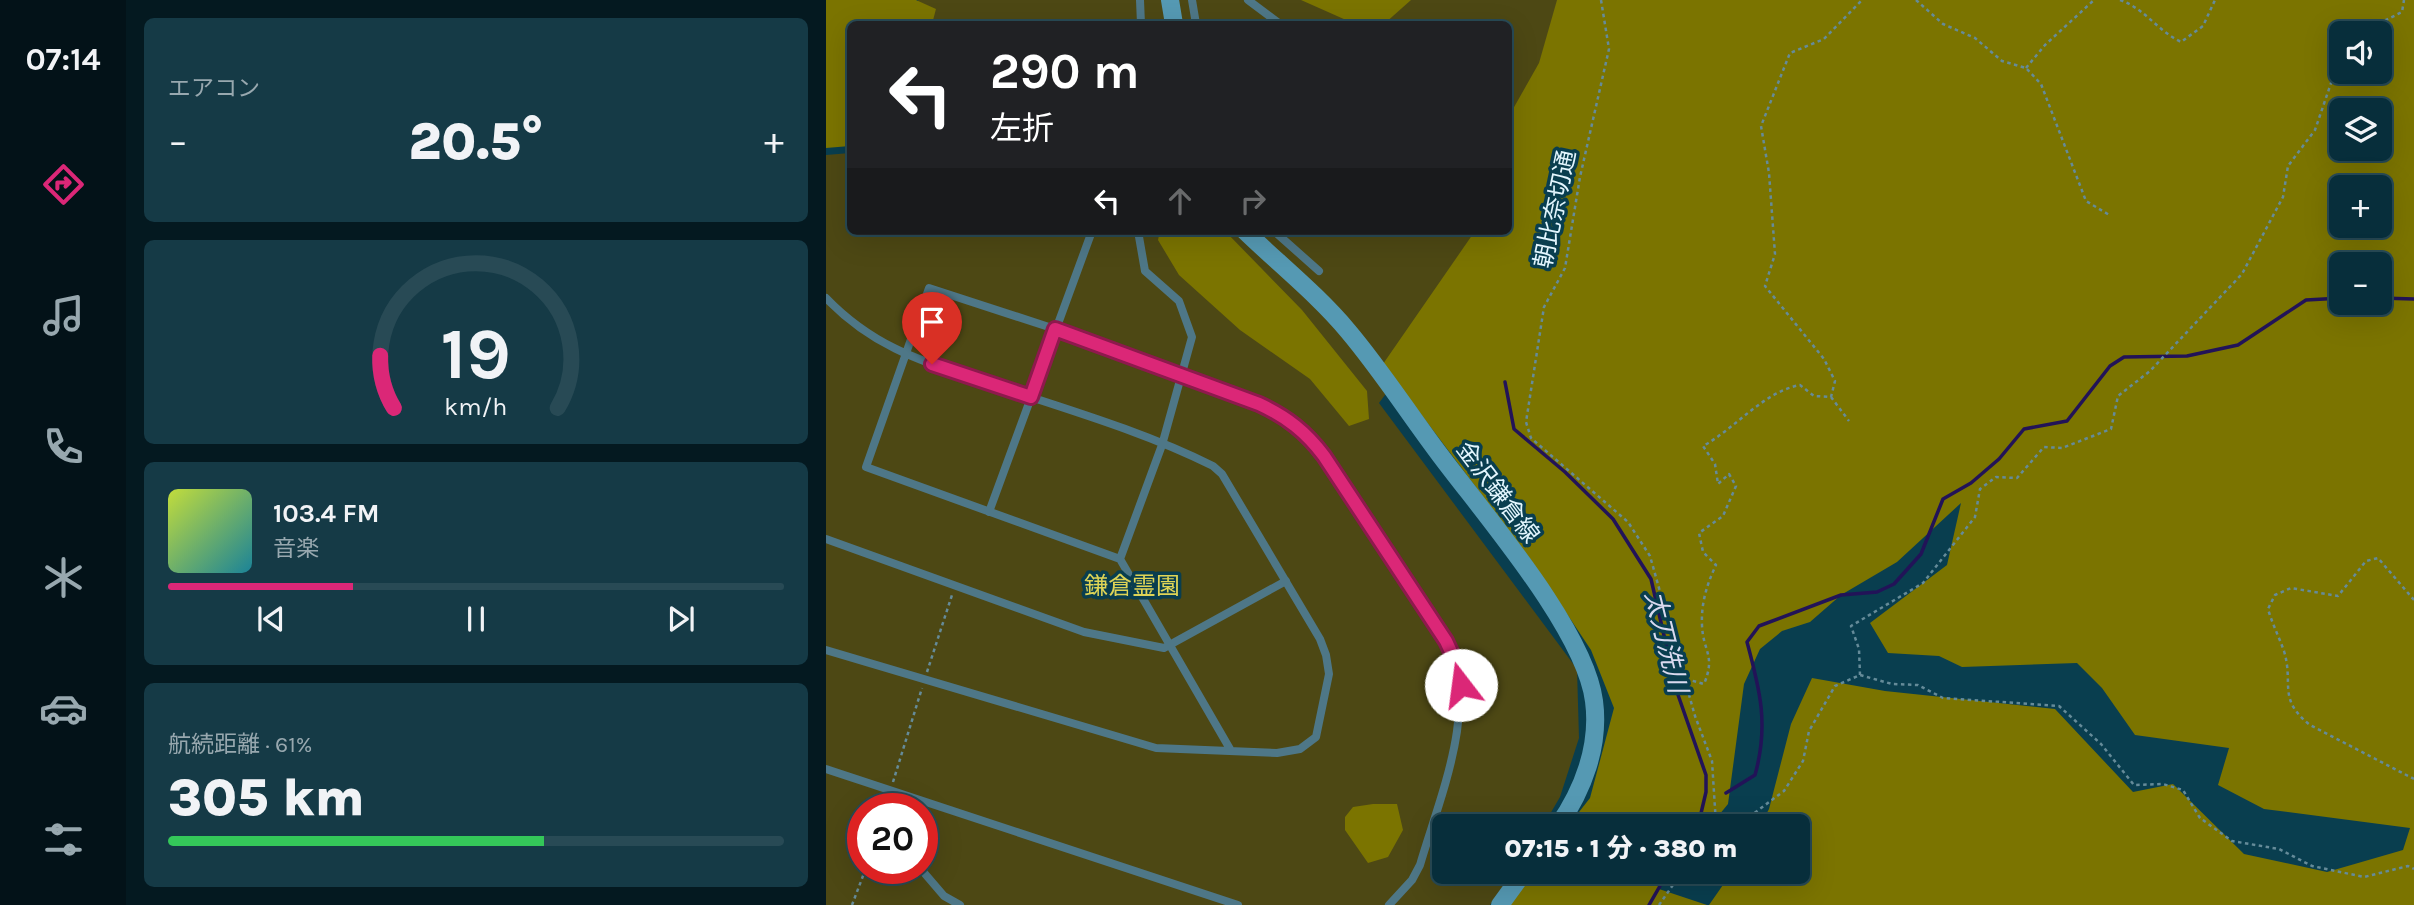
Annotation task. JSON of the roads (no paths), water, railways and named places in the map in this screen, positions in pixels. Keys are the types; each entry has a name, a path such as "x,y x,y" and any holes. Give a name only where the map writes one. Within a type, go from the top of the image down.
{"main road":[{"path":"1170,0 1174,21"},
{"name":"金沢鎌倉線","path":"1249,235 1348,330 1541,591 1580,659 1594,700 1593,742 1589,766 1565,814"},
{"path":"1500,905 1515,884"}],"lane":[{"path":"1140,0 1141,21"},
{"path":"1192,0 1196,21"},
{"path":"1248,0 1276,21"},
{"path":"989,512 1090,235"},
{"path":"1120,559 1162,445 1190,350 1189,324 1179,302 1145,271 1139,235"},
{"path":"1278,235 1319,271"},
{"path":"1230,750 1120,559 866,467 929,288 1055,329 1259,404 1301,428 1324,456 1454,654 1461,685 1457,730 1420,865 1412,880 1389,905"},
{"path":"826,298 850,323 877,342 1200,459 1222,474 1320,639 1329,674 1316,737 1300,749 1278,753 1156,748 826,650"},
{"path":"826,540 1084,632 1164,648 1171,647 1286,581"},
{"path":"826,769 897,793"},
{"path":"938,807 1238,905"},
{"path":"934,884 944,896 960,905"}],"waterway":[{"path":"2392,298 2414,299"},
{"path":"1726,793 1755,775 1759,757 1761,708 1747,642 1759,626 1841,595 1877,592 1894,584 1921,554 1943,499 1971,483 1999,459 2024,429 2067,421 2110,366 2124,357 2187,356 2238,345 2306,300 2329,299"},
{"name":"太刀洗川","path":"1505,382 1514,429 1565,472 1613,519 1651,579 1677,692 1706,775 1706,792 1701,814"},
{"name":"太刀洗川","path":"1649,905 1661,884"}],"park label":[{"name":"鎌倉霊園","path":"1132,586"}]}
